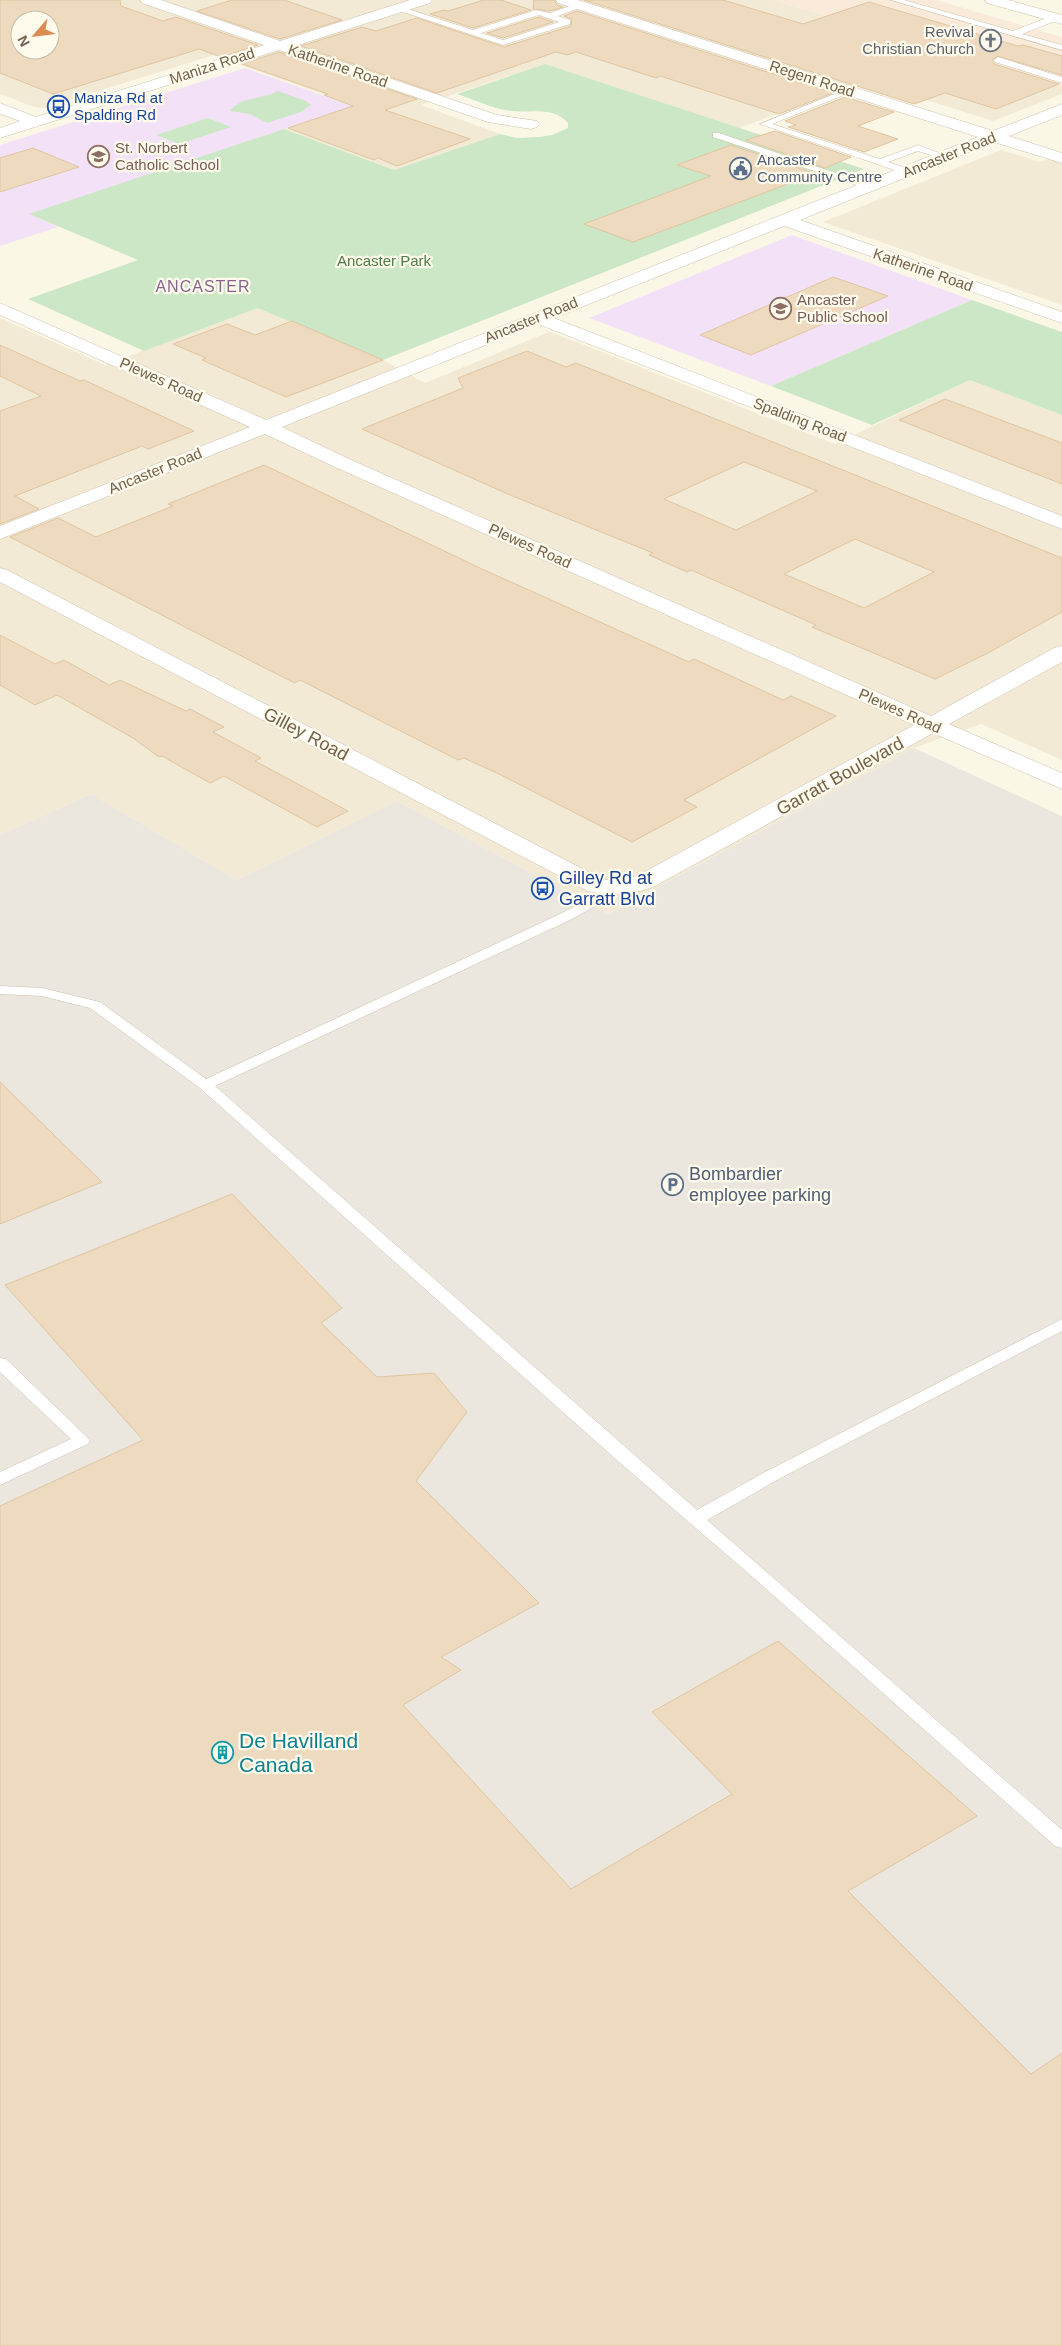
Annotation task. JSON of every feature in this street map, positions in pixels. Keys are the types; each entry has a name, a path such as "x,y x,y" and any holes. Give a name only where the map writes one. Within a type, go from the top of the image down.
{"street":[{"name":"Katherine Road","path":"147,0 494,119 531,124"},
{"name":"Maniza Road","path":"0,133 425,0"},
{"name":"Regent Road","path":"563,0 1062,158"},
{"path":"992,0 1059,19"},
{"path":"0,108 36,122"},
{"name":"Ancaster Road","path":"0,533 784,220 909,172 1062,109"},
{"name":"Katherine Road","path":"784,220 1062,318"},
{"name":"Plewes Road","path":"0,308 1062,782"},
{"name":"Spalding Road","path":"538,318 1062,523"},
{"name":"Gilley Road","path":"0,574 597,886 614,890"},
{"name":"Garratt Boulevard","path":"614,890 628,888 646,881 1062,653"}],"lane":[{"path":"894,0 1062,48"},
{"path":"550,16 579,5"},
{"path":"398,8 473,33 504,43 567,22 538,12 473,33"},
{"path":"1014,34 1059,19"},
{"path":"1043,43 1058,37"},
{"path":"998,60 1062,80"},
{"path":"850,91 764,124 909,172"},
{"path":"716,135 871,186"},
{"path":"882,162 918,148 946,157"},
{"path":"205,1085 565,917 614,890"},
{"path":"0,990 42,992 95,1005 205,1085 1062,1841"},
{"path":"695,1519 771,1476 1062,1324"},
{"path":"0,1363 82,1440 0,1479"}],"shaded area":[{"path":"0,0 773,0 1062,87 1062,94 993,121 866,81 739,128 545,64 421,105 500,134 394,170 284,129 352,105 214,55 44,108 34,107 0,94"},
{"path":"773,0 936,0 1062,37 1062,87"},
{"name":"St. Norbert Catholic School","path":"245,68 353,106 30,214 58,227 0,246 0,145"},
{"path":"1001,150 1040,162 1062,154 1062,305 823,222"},
{"name":"Ancaster Public School","path":"792,235 972,300 771,386 589,318"},
{"path":"257,308 383,360 425,383 549,332 835,444 970,380 1062,415 1062,760 981,724 914,748 608,914 397,801 237,880 91,794 0,835 0,318 105,365"},
{"path":"914,748 1062,816 1062,2346 0,2346 0,835 91,794 237,880 397,801 608,914"}],"green space":[{"name":"Ancaster Park","path":"545,64 864,169 383,360 257,308 144,351 28,299 138,260 29,214 284,129 394,170 500,134 517,138 552,135 568,128 568,123 561,117 538,111 505,110 457,94"},
{"path":"278,91 306,101 311,105 301,112 267,123 250,114 230,111 240,103"},
{"path":"208,118 231,127 179,144 156,135"},
{"path":"972,300 1062,332 1062,415 970,380 872,425 771,386"}],"building":[{"path":"0,0 120,0 121,6 163,21 176,17 258,45 221,57 199,49 53,94 0,73"},
{"path":"232,0 284,0 342,20 280,39 197,11"},
{"path":"484,0 501,0 531,10 473,28 430,14 444,10 448,11"},
{"path":"534,0 554,0 557,5 563,7 550,11 533,9"},
{"path":"584,0 723,0 803,24 869,2 1018,46 1023,45 1062,56 1062,75 997,56 992,60 994,64 1059,84 996,109 945,93 914,104"},
{"path":"577,11 833,93 779,114 660,76 656,78 576,52 567,55 556,52 437,93 301,46 362,27 376,31 417,18 504,47 571,26 572,19 564,16"},
{"path":"539,17 553,22 503,38 487,33"},
{"path":"279,52 417,99 385,110 470,139 397,166 378,158 374,160 288,128 353,106 324,95 328,94 242,64"},
{"path":"845,97 894,112 858,126 898,139 864,152 788,127 796,125 785,121"},
{"path":"775,131 851,157 825,168 746,140"},
{"path":"731,145 813,173 633,242 584,224 711,176 677,165"},
{"path":"33,148 79,167 0,192 0,158"},
{"path":"833,277 888,296 751,355 700,335"},
{"path":"292,321 383,360 286,397 202,360 206,358 173,344 227,324 255,335"},
{"path":"0,345 80,381 84,380 194,431 148,449 142,446 15,496 39,509 0,524 0,411 41,396 0,376"},
{"path":"527,351 566,367 576,363 1062,558 1062,612 988,653 935,679 812,627 816,625 691,570 687,572 649,555 653,553 510,495 362,429 463,388 458,378","holes":["744,462 817,491 736,530 664,499","855,539 934,572 864,608 784,574"]},
{"path":"945,399 1062,443 1062,484 899,420"},
{"path":"264,465 482,569 689,662 694,659 783,700 791,696 836,716 684,800 697,807 632,842 499,774 464,758 458,760 300,680 295,683 10,537 58,518 96,537 173,506 168,504"},
{"path":"0,635 55,664 64,660 109,685 120,680 186,711 190,709 224,727 213,732 261,758 255,761 348,811 317,827 224,776 210,783 162,756 159,757 133,738 57,695 35,705 0,685"},
{"path":"0,1082 102,1182 0,1224"},
{"name":"De Havilland Canada","path":"232,1194 342,1308 321,1323 377,1377 434,1373 467,1412 416,1481 539,1603 441,1657 461,1670 403,1705 571,1889 732,1794 652,1712 778,1641 977,1816 848,1891 1031,2074 1062,2053 1062,2346 0,2346 0,1506 143,1440 5,1285"}],"place":[{"name":"Revival Christian Church","path":"990,41"},
{"name":"Maniza Rd at Spalding Rd","path":"58,107"},
{"name":"St. Norbert Catholic School","path":"99,157"},
{"name":"Ancaster Community Centre","path":"741,169"},
{"name":"Ancaster Public School","path":"781,309"},
{"name":"Gilley Rd at Garratt Blvd","path":"543,888"},
{"name":"Bombardier employee parking","path":"673,1184"},
{"name":"De Havilland Canada","path":"223,1753"}],"district":[{"name":"ANCASTER","path":"203,286"}]}
